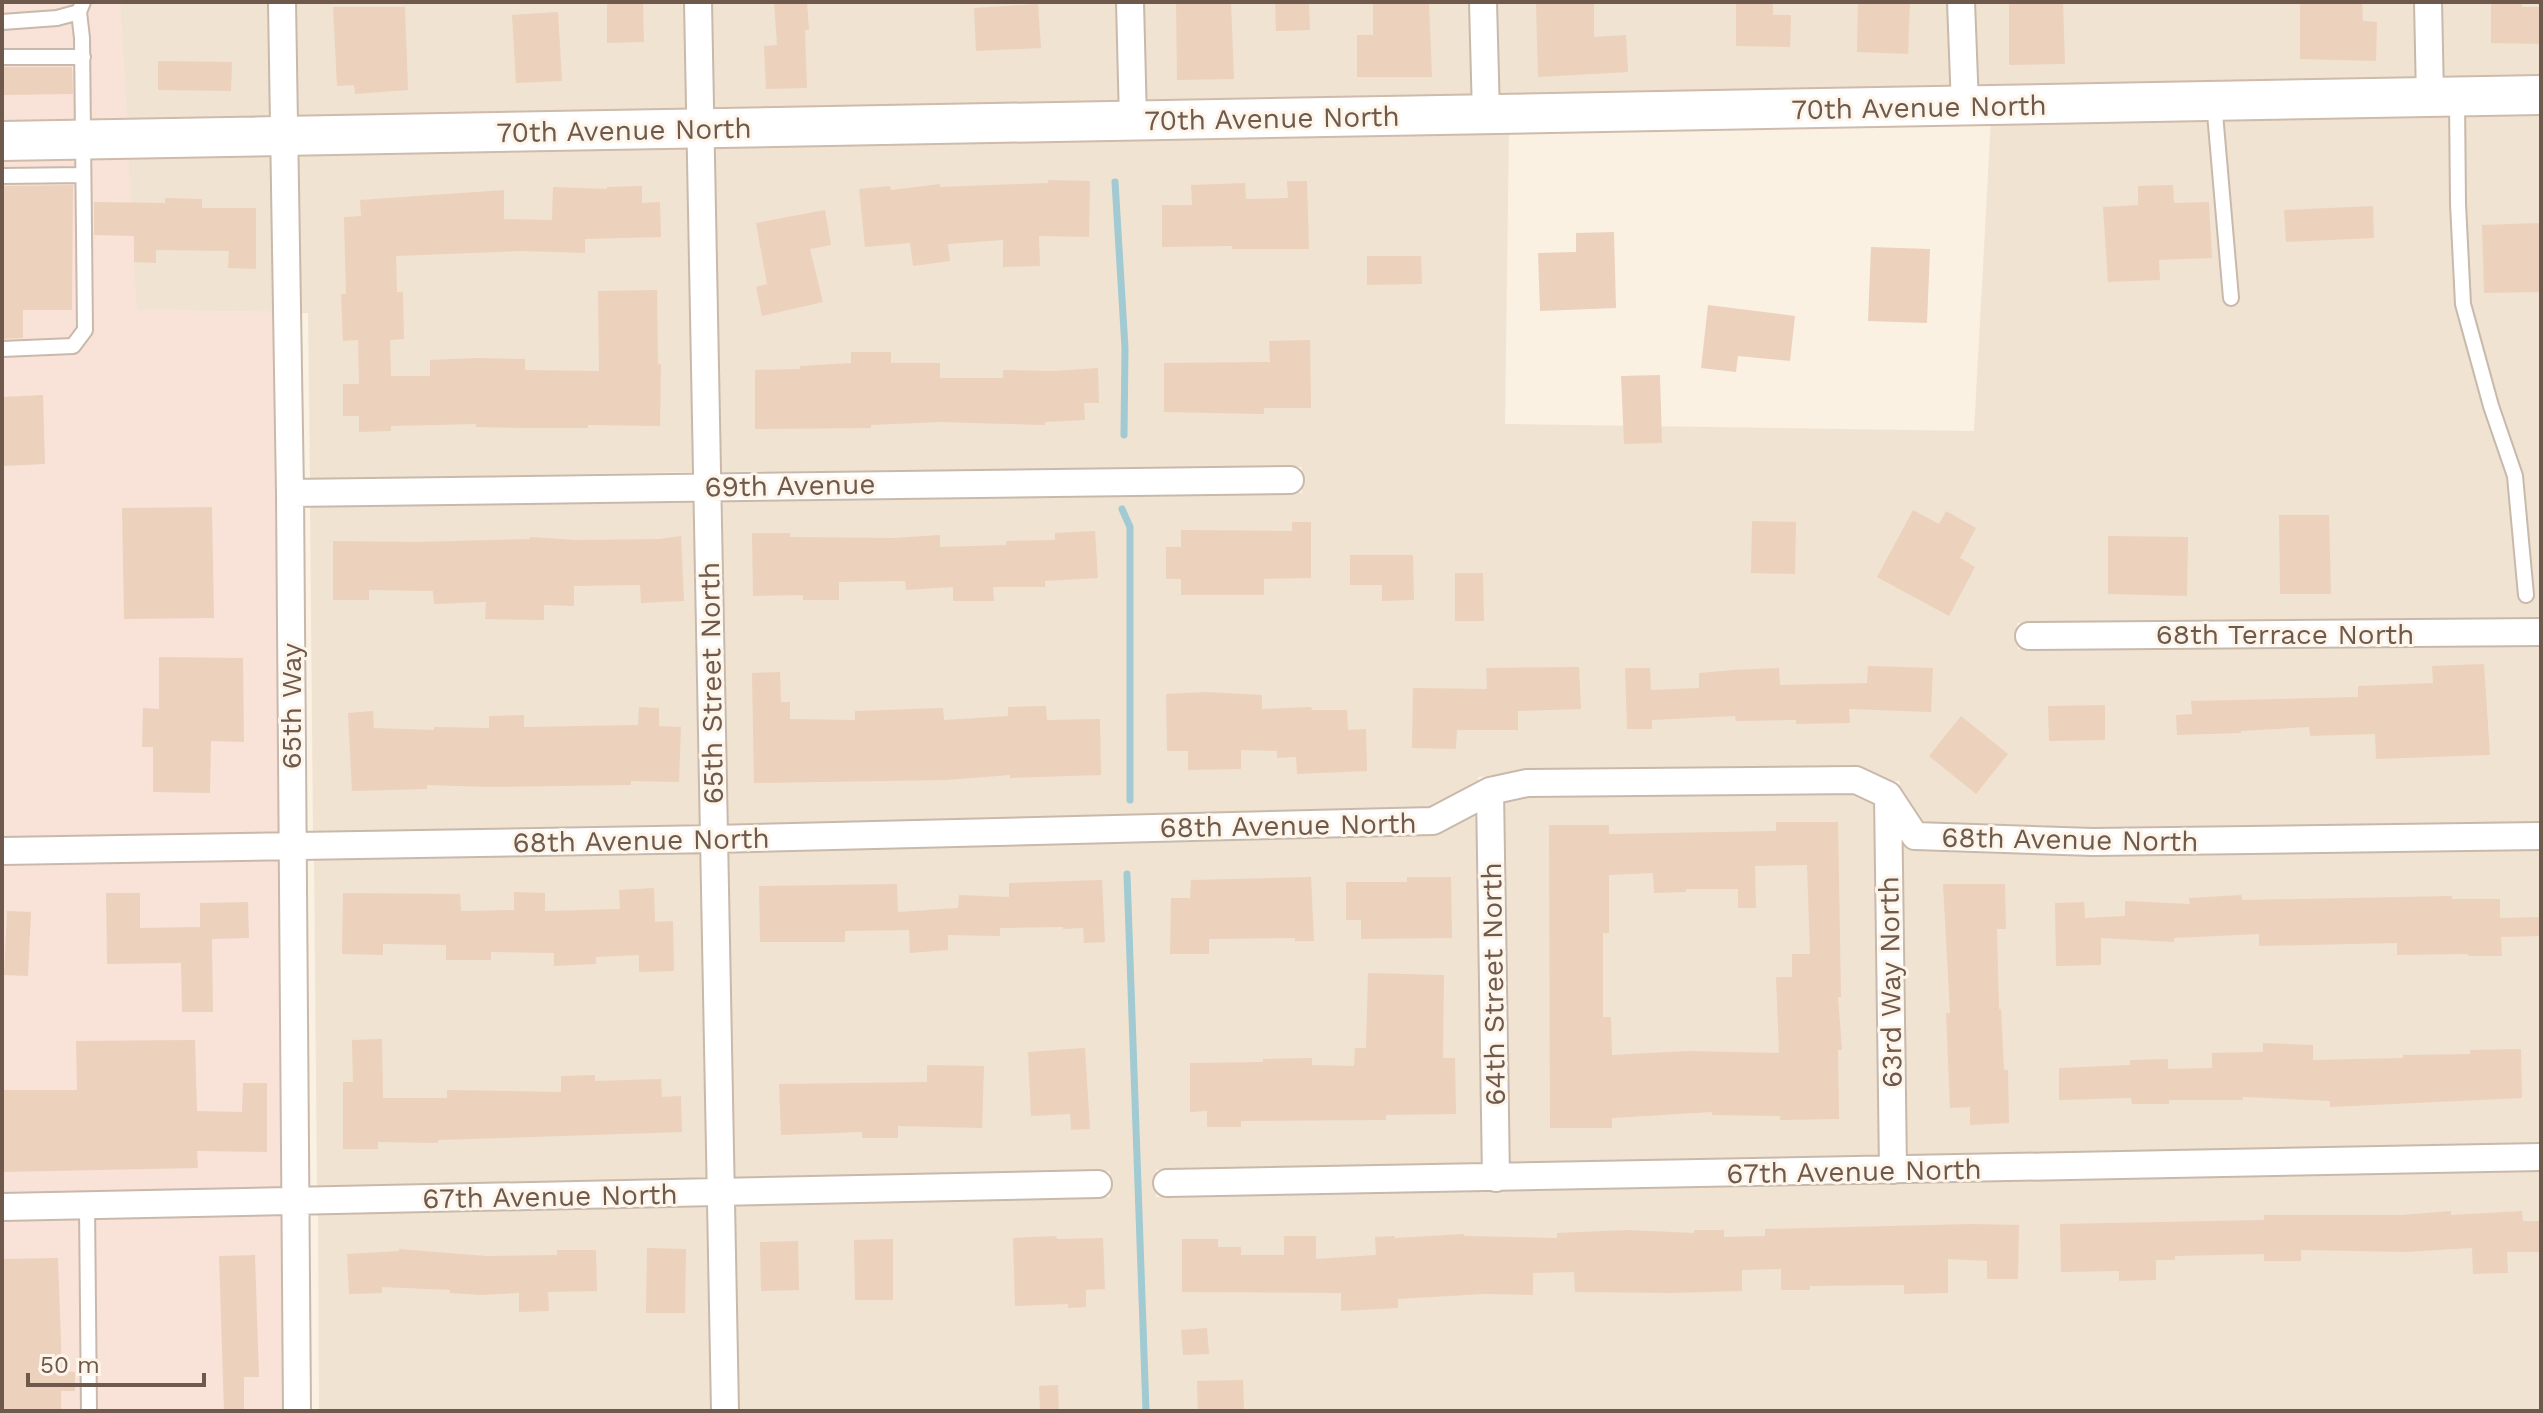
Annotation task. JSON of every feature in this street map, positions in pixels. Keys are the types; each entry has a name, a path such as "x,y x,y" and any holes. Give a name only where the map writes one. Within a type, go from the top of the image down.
{"street":[{"name":"65th Way","path":"282,2 290,493 297,1411"},
{"name":"65th Street North","path":"698,2 725,1411"},
{"path":"1130,2 1133,121"},
{"path":"1483,2 1486,115"},
{"path":"1961,2 1965,106"},
{"path":"2428,2 2444,97"},
{"name":"70th Avenue North","path":"2,141 82,158 286,136 2541,95"},
{"name":"69th Avenue","path":"290,493 1290,480"},
{"name":"68th Terrace North","path":"2029,636 2541,632"},
{"name":"68th Avenue North","path":"2,851 714,839 1433,821 1490,791 1527,783 1856,780 1888,795 1915,836 2093,842 2541,836"},
{"name":"64th Street North","path":"1490,791 1496,1178"},
{"name":"63rd Way North","path":"1888,795 1893,1170"},
{"name":"67th Avenue North","path":"1167,1183 2541,1157"},
{"name":"67th Avenue North","path":"2,1207 1098,1184"}],"lane":[{"path":"2,22 57,18 81,7 85,330 73,346 2,349"},
{"path":"2,57 83,57"},
{"path":"2444,97 2458,204 2463,304 2491,406 2515,476 2526,595"},
{"path":"2214,101 2231,298"},
{"path":"2,176 82,158"},
{"path":"87,1205 89,1411"}],"shaded area":[{"path":"2,2 120,2 127,126 2,128"},
{"path":"120,2 270,2 273,123 127,126"},
{"path":"294,2 685,2 687,115 298,123"},
{"path":"709,2 1117,2 1121,107 712,115"},
{"path":"1142,2 1471,2 1473,101 1145,107"},
{"path":"1495,2 1948,2 1952,93 1497,101"},
{"path":"1973,2 2416,2 2417,84 1976,92"},
{"path":"2440,2 2541,2 2541,82 2442,84"},
{"path":"2541,109 2541,618 2017,623 2018,649 2541,646 2541,822 2093,829 1921,823 1900,790 1900,781 1890,781 1856,767 1527,770 1478,777 1478,782 1430,807 726,825 719,499 1302,493 1302,467 719,472 713,142 1509,128 1505,424 1974,431 1991,119"},
{"path":"688,143 695,472 310,479 308,313 300,313 298,150"},
{"path":"274,150 276,312 136,310 128,153"},
{"path":"128,153 137,310 276,312 280,833 2,837 2,155"},
{"path":"695,500 702,826 313,832 310,507"},
{"path":"1854,794 1876,804 1880,1157 1508,1164 1502,802 1528,797"},
{"path":"1478,812 1483,1164 1156,1170 1156,1197 2541,1171 2541,1411 738,1411 734,1206 1110,1197 1110,1171 733,1179 726,853 1433,835"},
{"path":"1901,837 1915,851 2093,856 2541,850 2541,1144 1905,1156"},
{"path":"702,853 709,1179 317,1187 314,859"},
{"path":"280,860 284,1188 2,1193 2,864"},
{"path":"709,1207 713,1411 319,1411 318,1214"},
{"path":"284,1215 285,1411 2,1411 2,1220"}],"building":[{"path":"607,2 643,2 644,42 607,43"},
{"path":"774,2 807,2 807,88 766,89 764,46 777,45"},
{"path":"1176,2 1231,2 1234,79 1177,80"},
{"path":"1275,2 1309,2 1310,30 1276,31"},
{"path":"1373,2 1429,2 1432,77 1357,77 1357,35 1373,35"},
{"path":"1536,2 1594,2 1594,37 1626,35 1628,72 1538,77"},
{"path":"1736,2 1773,2 1773,15 1791,15 1790,47 1736,46"},
{"path":"1858,2 1910,2 1908,54 1857,52"},
{"path":"2009,2 2063,2 2065,64 2009,65"},
{"path":"2300,2 2362,2 2363,21 2377,22 2376,61 2300,59"},
{"path":"2491,2 2522,2 2522,7 2541,7 2541,44 2491,43"},
{"path":"1038,4 1041,48 976,51 974,8"},
{"path":"333,7 405,7 408,90 355,94 354,85 337,86"},
{"path":"558,12 562,81 516,83 512,15"},
{"path":"158,61 232,62 231,91 158,90"},
{"path":"2,67 72,67 73,94 2,95"},
{"path":"1048,180 1090,181 1089,237 1039,236 1040,266 1003,267 1003,240 948,244 950,261 913,266 910,243 865,247 859,189 890,186 891,190 940,184 940,187 1048,183"},
{"path":"1287,181 1307,181 1309,249 1162,247 1162,205 1192,205 1191,185 1245,183 1246,199 1288,198"},
{"path":"73,185 72,310 23,310 23,338 2,339 2,186"},
{"path":"2173,185 2174,203 2209,202 2212,258 2159,260 2160,280 2108,282 2103,207 2138,205 2138,186"},
{"path":"642,186 642,203 660,202 661,237 585,239 585,253 522,251 396,256 397,292 403,292 404,339 390,340 391,376 430,376 430,360 477,358 525,359 525,370 599,371 598,291 657,290 660,426 524,428 476,427 476,424 391,426 391,431 359,432 359,416 343,416 343,384 359,384 358,340 343,341 341,294 346,294 344,217 361,216 360,200 504,190 504,219 552,220 553,187 607,189"},
{"path":"165,198 202,199 202,208 256,208 256,269 228,268 229,251 156,250 156,263 134,262 134,236 94,235 94,202 165,203"},
{"path":"2373,206 2374,238 2286,242 2284,210"},
{"path":"825,210 831,245 810,249 823,302 762,316 756,287 767,284 756,223"},
{"path":"2541,223 2541,292 2484,293 2482,225"},
{"path":"1614,232 1616,308 1540,311 1538,253 1576,252 1576,233"},
{"path":"1871,247 1930,249 1927,323 1868,321"},
{"path":"1367,256 1421,256 1422,284 1367,285"},
{"path":"1708,305 1795,316 1790,361 1738,356 1736,372 1701,368"},
{"path":"1310,340 1311,408 1264,408 1264,414 1164,412 1164,363 1270,362 1269,341"},
{"path":"851,352 891,352 891,363 940,363 940,378 1003,378 1003,370 1098,368 1099,403 1084,403 1085,420 1045,422 1045,425 940,422 871,425 871,428 755,429 755,370 851,363"},
{"path":"1660,375 1662,443 1624,444 1621,376"},
{"path":"43,395 45,464 2,466 2,397"},
{"path":"212,507 214,618 124,619 122,508"},
{"path":"1913,510 1939,524 1946,511 1976,528 1960,558 1975,567 1949,616 1877,577"},
{"path":"2279,515 2329,515 2331,594 2280,594"},
{"path":"1752,521 1796,522 1795,574 1751,573"},
{"path":"1292,522 1311,522 1311,578 1264,579 1264,595 1181,595 1181,579 1166,579 1166,547 1181,547 1181,530 1292,531"},
{"path":"1095,531 1098,578 1045,581 1045,587 993,587 994,601 953,601 953,587 906,590 905,581 839,582 839,600 803,600 803,595 753,596 752,533 790,533 790,537 940,535 940,547 1055,540 1055,533"},
{"path":"681,536 684,601 641,603 640,585 574,586 574,606 544,605 544,620 485,619 486,602 434,604 433,591 369,590 369,600 333,600 333,541 418,542 530,537 659,539"},
{"path":"2108,536 2188,537 2187,596 2108,594"},
{"path":"1350,555 1413,555 1414,600 1382,601 1382,585 1350,585"},
{"path":"1455,573 1483,573 1484,621 1455,621"},
{"path":"159,657 243,658 244,742 211,741 210,793 153,792 153,747 142,747 143,708 159,709"},
{"path":"2484,664 2490,755 2376,759 2375,734 2310,736 2309,727 2177,735 2176,715 2192,714 2191,701 2358,697 2358,686 2433,683 2432,666"},
{"path":"1868,666 1933,668 1931,712 1849,709 1850,723 1736,721 1735,716 1652,720 1652,729 1627,729 1625,668 1650,668 1651,690 1699,688 1699,673 1779,668 1780,685 1867,683"},
{"path":"1579,667 1581,709 1518,711 1518,730 1457,730 1456,749 1412,748 1413,688 1487,689 1486,668"},
{"path":"780,672 781,702 790,702 790,719 855,720 855,711 943,708 944,720 1008,716 1008,707 1046,706 1047,720 1100,719 1101,775 754,783 752,673"},
{"path":"1206,692 1262,695 1262,709 1311,707 1312,710 1347,710 1348,730 1366,729 1367,771 1297,774 1296,757 1277,758 1277,751 1241,750 1241,769 1188,770 1188,751 1167,751 1166,694"},
{"path":"2105,705 2105,740 2049,741 2048,706"},
{"path":"639,707 659,708 659,726 681,727 679,782 491,787 427,785 427,789 352,791 348,713 373,711 374,728 434,730 434,727 489,728 489,716 524,715 524,727 638,725"},
{"path":"1961,716 2008,754 1976,794 1929,756"},
{"path":"1776,822 1838,822 1841,997 1838,997 1842,1050 1838,1050 1839,1119 1780,1120 1780,1116 1712,1115 1712,1112 1612,1118 1612,1128 1550,1128 1549,825 1609,825 1609,834 1776,831","holes":["1807,865 1810,954 1792,954 1792,977 1776,977 1779,1053 1688,1051 1612,1055 1611,1017 1603,1017 1603,933 1609,933 1609,875 1653,873 1654,893 1686,892 1686,889 1738,889 1738,908 1756,908 1755,866"]},
{"path":"1311,877 1314,941 1295,941 1295,938 1209,939 1209,954 1170,954 1171,898 1190,898 1191,880"},
{"path":"1407,877 1451,877 1452,938 1361,939 1361,920 1346,920 1346,882 1407,882"},
{"path":"1102,880 1105,942 1084,943 1083,928 1063,927 1000,928 1000,936 948,935 948,950 910,953 909,930 845,931 845,942 760,942 759,886 897,884 898,912 958,908 959,895 1009,897 1009,883"},
{"path":"1943,884 2005,884 2006,929 1997,929 1999,1009 2004,1070 2008,1070 2009,1123 1970,1125 1970,1107 1950,1108 1946,1013 1950,1013"},
{"path":"654,888 655,922 673,921 674,971 639,972 639,955 596,957 596,964 554,966 554,953 491,952 491,960 446,960 446,945 383,944 383,955 342,954 343,893 460,894 461,911 514,910 514,892 545,893 545,911 620,909 619,890"},
{"path":"106,893 140,893 140,928 200,927 200,903 248,902 249,938 212,939 213,1012 182,1012 181,963 107,964"},
{"path":"2241,895 2242,900 2452,896 2452,899 2500,899 2500,918 2541,917 2541,936 2501,937 2502,956 2397,955 2397,943 2259,946 2259,934 2174,938 2174,942 2101,938 2101,965 2056,966 2055,903 2084,902 2085,918 2125,916 2125,901 2190,904 2189,898"},
{"path":"7,911 31,912 28,976 4,975"},
{"path":"1368,973 1444,975 1443,1058 1455,1058 1456,1114 1386,1115 1386,1120 1241,1121 1241,1127 1207,1127 1207,1111 1190,1112 1190,1063 1312,1058 1312,1065 1354,1066 1355,1048 1366,1048"},
{"path":"382,1039 383,1098 447,1098 447,1090 561,1092 561,1076 595,1075 595,1081 661,1079 662,1097 681,1096 682,1132 438,1140 438,1143 378,1142 378,1149 343,1149 343,1082 353,1082 352,1040"},
{"path":"195,1040 197,1111 242,1112 243,1083 267,1083 267,1152 197,1151 198,1168 2,1172 2,1090 77,1090 76,1041"},
{"path":"2263,1043 2313,1045 2313,1060 2403,1058 2403,1055 2470,1054 2470,1050 2521,1049 2522,1098 2330,1107 2330,1101 2243,1097 2243,1100 2169,1100 2169,1104 2132,1104 2131,1098 2059,1100 2059,1068 2130,1065 2130,1060 2168,1059 2168,1069 2212,1068 2212,1053 2263,1052"},
{"path":"1085,1048 1090,1129 1071,1130 1070,1114 1031,1116 1028,1052"},
{"path":"927,1065 984,1066 982,1128 898,1126 898,1138 862,1138 862,1132 781,1135 779,1084 927,1082"},
{"path":"2451,1211 2451,1215 2522,1211 2523,1221 2541,1221 2541,1252 2507,1252 2508,1273 2473,1274 2472,1248 2405,1252 2301,1250 2301,1261 2264,1261 2264,1254 2175,1256 2175,1260 2156,1260 2156,1280 2119,1281 2119,1271 2061,1272 2060,1224 2264,1220 2264,1215 2402,1215"},
{"path":"2019,1225 2018,1279 1987,1279 1987,1261 1948,1259 1948,1293 1904,1294 1904,1285 1810,1286 1810,1290 1781,1290 1781,1269 1742,1270 1742,1291 1575,1292 1574,1272 1533,1273 1533,1295 1484,1294 1398,1299 1398,1308 1341,1311 1341,1293 1182,1292 1182,1239 1218,1239 1218,1247 1241,1247 1241,1255 1284,1255 1284,1236 1316,1236 1316,1259 1376,1255 1375,1237 1464,1234 1557,1238 1557,1233 1627,1230 1694,1233 1694,1230 1724,1230 1724,1237 1765,1236 1765,1229"},
{"path":"1056,1236 1057,1239 1103,1238 1105,1289 1086,1290 1086,1307 1068,1308 1068,1304 1015,1306 1013,1238"},
{"path":"893,1239 893,1300 855,1300 854,1240"},
{"path":"798,1241 799,1290 761,1291 760,1242"},
{"path":"647,1248 686,1249 685,1313 646,1313"},
{"path":"399,1249 486,1256 557,1255 557,1250 596,1250 597,1291 548,1292 549,1311 519,1312 519,1293 481,1295 450,1293 450,1290 382,1287 382,1293 349,1294 347,1254"},
{"path":"255,1255 259,1377 244,1377 244,1411 224,1411 219,1256"},
{"path":"58,1258 62,1371 75,1372 75,1391 61,1391 61,1411 2,1411 2,1259"},
{"path":"1207,1328 1209,1354 1183,1355 1181,1330"},
{"path":"1243,1380 1244,1411 1198,1411 1197,1381"},
{"path":"1058,1385 1059,1411 1040,1411 1039,1386"}],"waterway":[{"path":"1115,182 1125,348 1124,435"},
{"path":"1122,509 1130,527 1130,800"},
{"path":"1127,874 1146,1411"}]}
